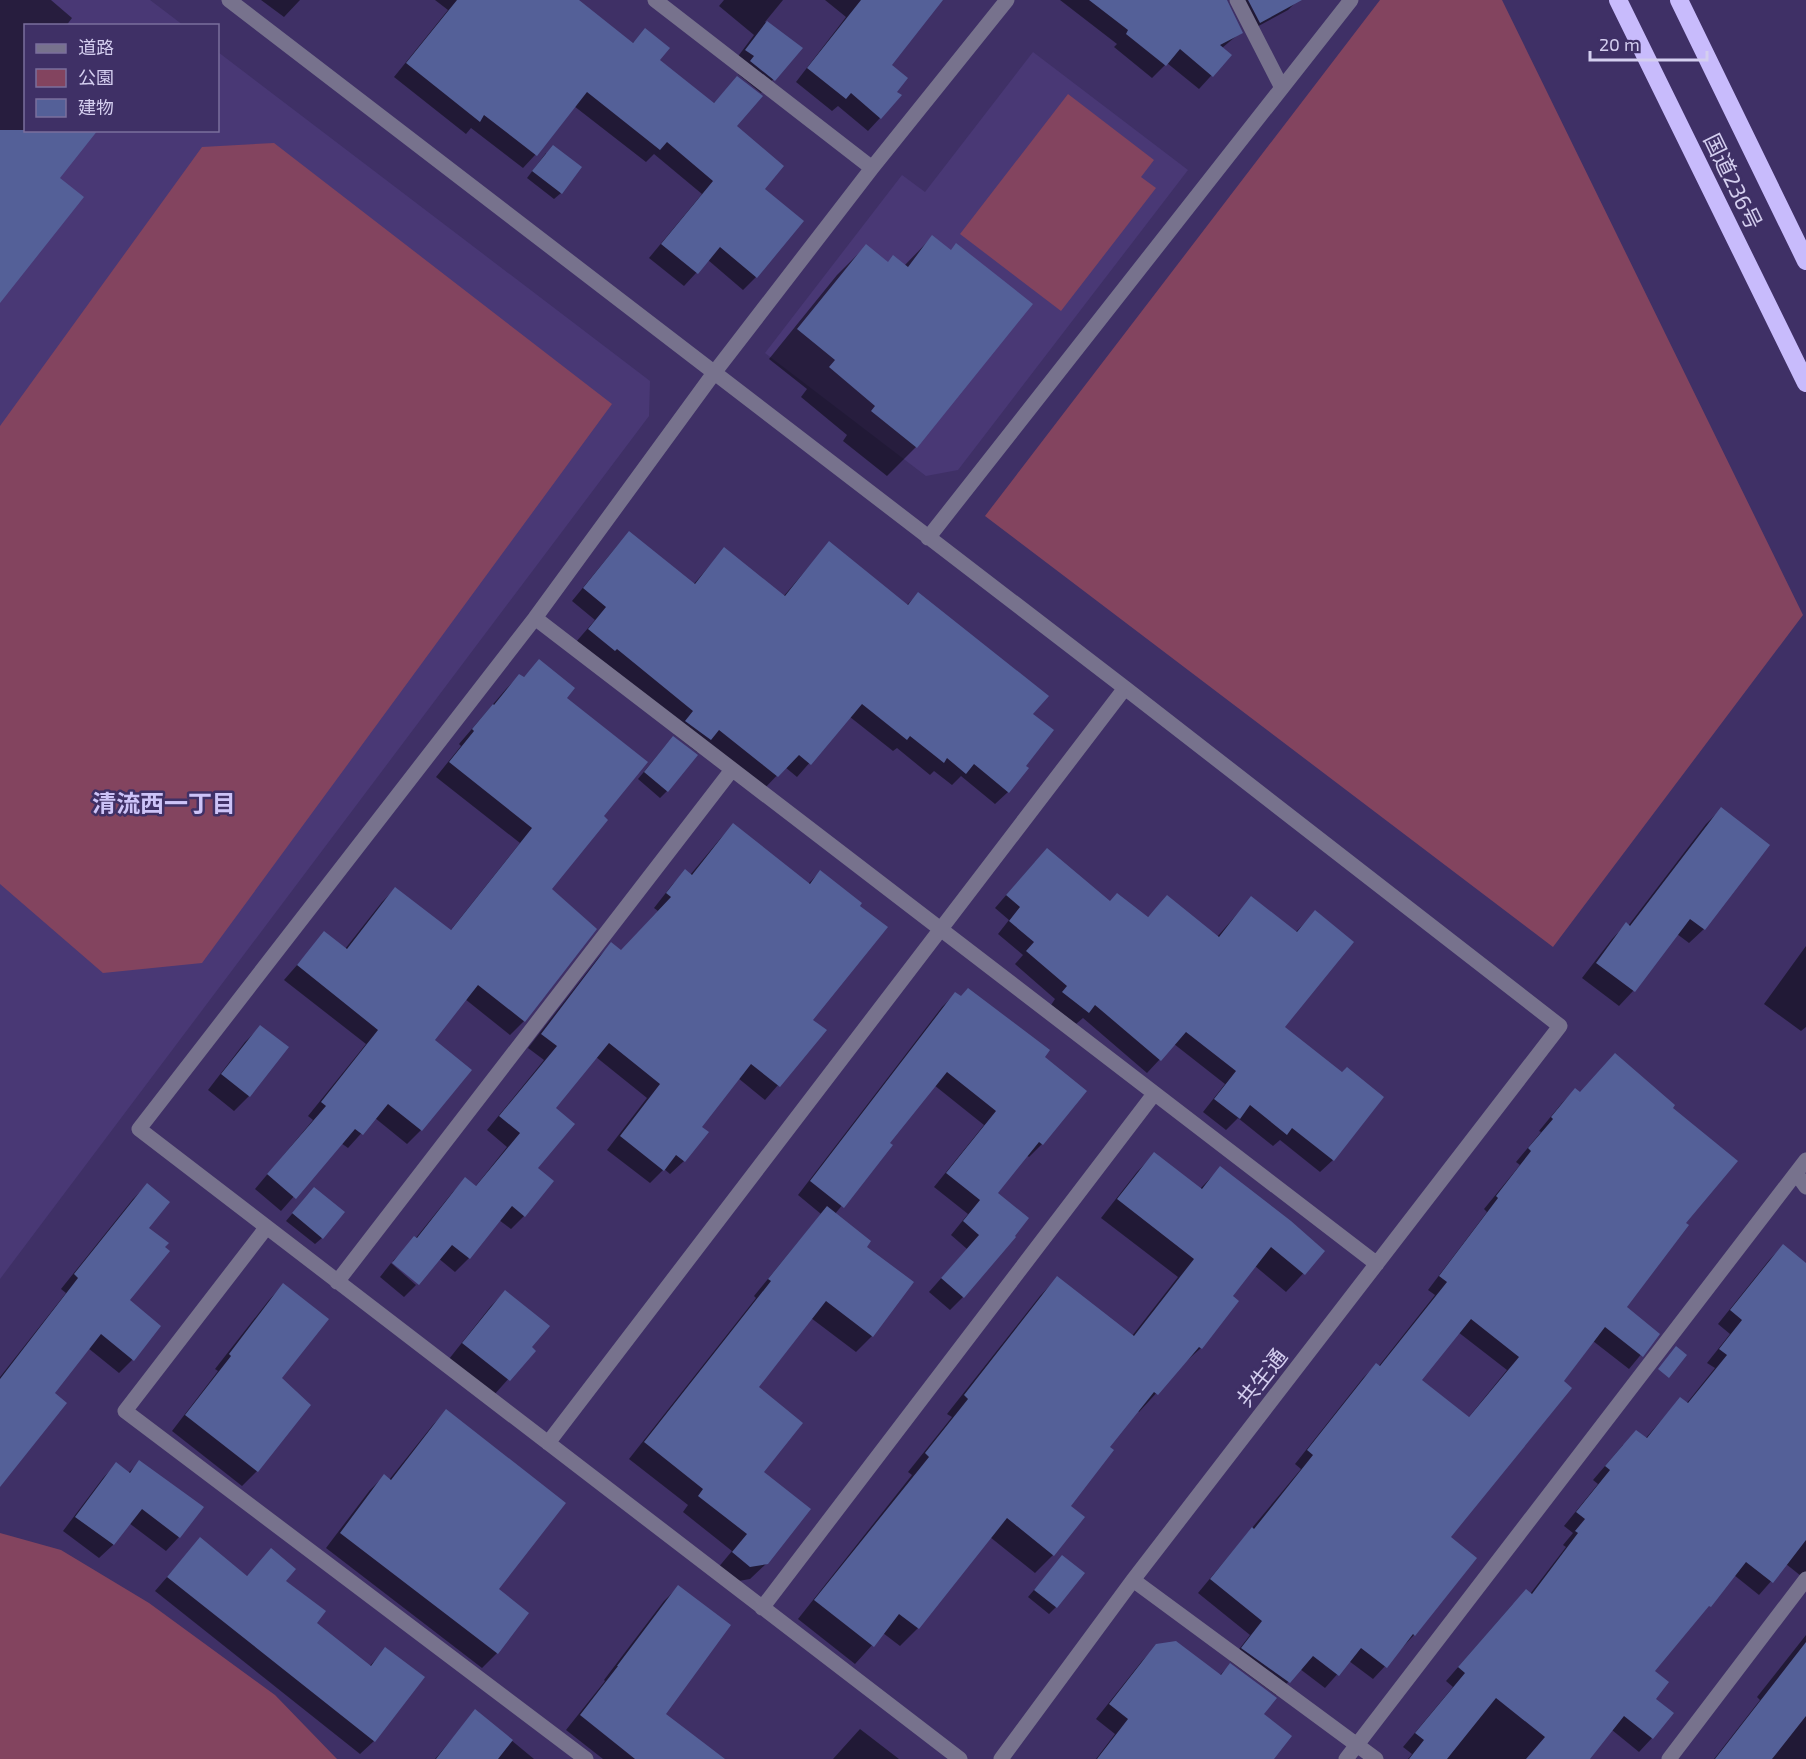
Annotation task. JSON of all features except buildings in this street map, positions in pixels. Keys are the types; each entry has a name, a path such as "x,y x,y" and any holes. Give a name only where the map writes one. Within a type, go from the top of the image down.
{"highway":[{"name":"国道236号","path":"1618,0 1806,383"},
{"name":"国道236号","path":"1679,0 1806,261"}],"street":[{"path":"229,0 1125,688 548,1443"},
{"path":"655,0 675,6 872,168"},
{"path":"960,1759 139,1129 535,618 714,373 872,168 1007,0"},
{"path":"1237,0 1282,88"},
{"path":"928,538 1351,0"},
{"path":"535,618 940,931 1377,1264"},
{"name":"共生通","path":"1001,1759 1133,1580 1560,1026 1125,688"},
{"path":"337,1282 732,771"},
{"path":"762,1608 1154,1094"},
{"path":"1346,1759 1806,1160"},
{"path":"1796,1173 1806,1187"},
{"path":"266,1228 125,1411 586,1759"},
{"path":"1669,1759 1806,1579"},
{"path":"1133,1580 1376,1759"}],"shaded area":[{"path":"0,0 150,0 182,24 24,24 24,132 219,132 219,53 650,381 649,416 0,1279"},
{"path":"1033,52 1188,170 958,470 926,476 765,353 902,175 925,192"}],"green space":[{"path":"1380,0 1502,0 1803,615 1553,947 985,516"},
{"path":"1068,94 1154,160 1141,177 1156,188 1061,311 960,234"},
{"path":"274,143 612,404 202,963 103,973 0,884 0,426 202,147"},
{"path":"0,1533 61,1550 149,1603 275,1695 337,1759 0,1759"}],"district":[{"name":"清流西一丁目","path":"164,802"}]}
